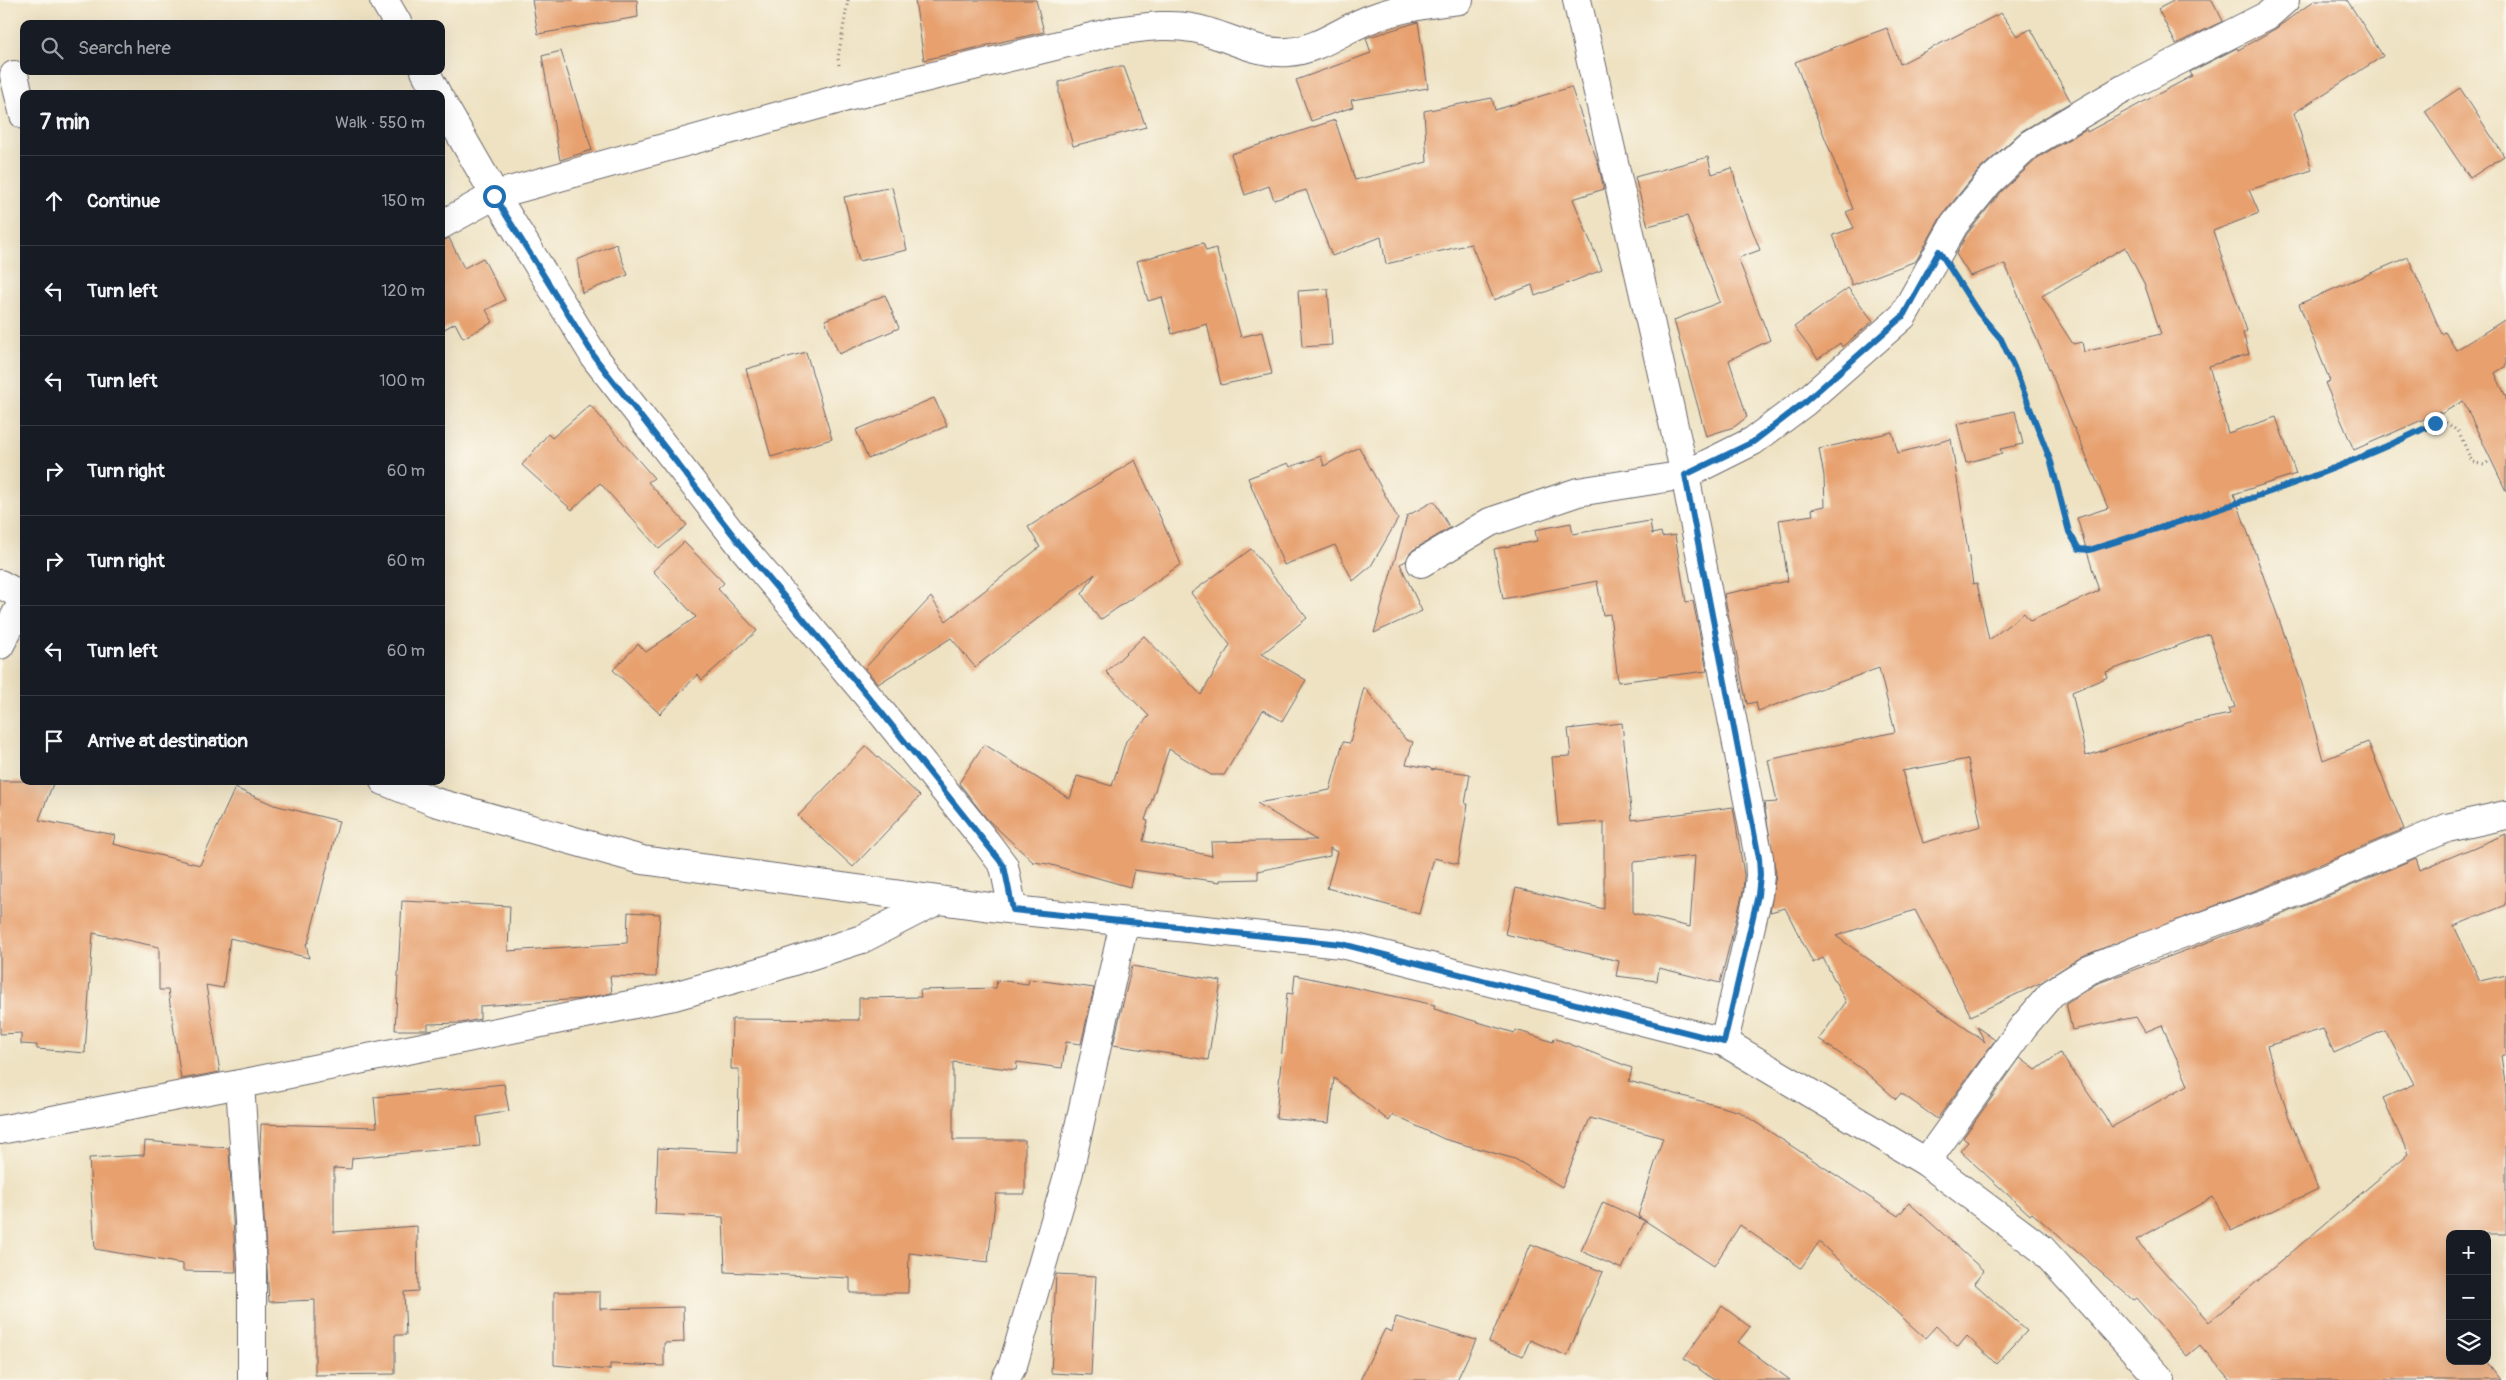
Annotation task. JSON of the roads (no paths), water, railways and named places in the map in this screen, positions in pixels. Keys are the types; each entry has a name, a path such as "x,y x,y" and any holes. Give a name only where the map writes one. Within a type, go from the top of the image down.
{"street":[{"path":"384,0 396,20"},
{"path":"445,223 494,196 843,98 1107,34 1151,26 1192,28 1268,50 1285,53 1298,52 1373,18 1436,2 1459,0"},
{"path":"1577,0 1685,475 1759,858 1758,895 1724,1042"},
{"path":"1421,563 1490,522 1578,492 1685,475 1753,442 1805,402 1903,316 1954,224 1989,182 2030,144 2270,5"},
{"path":"14,75 20,99"},
{"path":"426,75 435,90"},
{"path":"445,108 494,196 596,359 744,549 882,713 1004,866 1013,910"},
{"path":"0,584 20,596"},
{"path":"0,644 20,606"},
{"path":"394,785 436,802 642,860 1013,910 1124,923 1342,944 1724,1042 1926,1162 2042,1249 2161,1380"},
{"path":"1926,1162 2023,1027 2052,993 2089,970 2143,948 2294,893 2446,828 2506,815"},
{"path":"0,1130 240,1084 674,996 766,970 862,939 938,900"},
{"path":"1006,1380 1013,1365 1069,1172 1124,923"},
{"path":"240,1084 252,1267 252,1380"}]}
